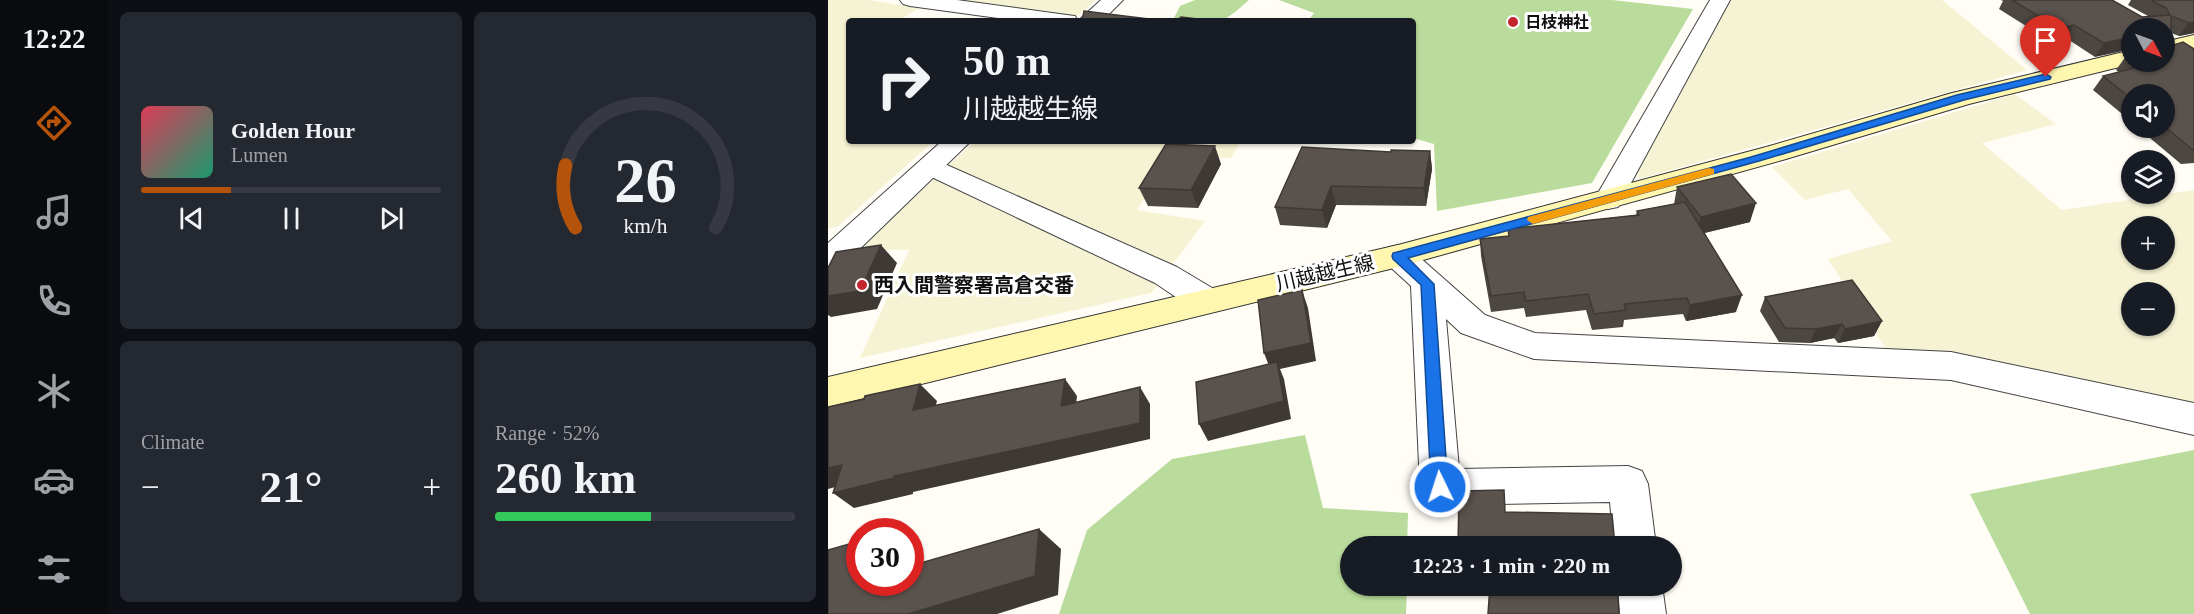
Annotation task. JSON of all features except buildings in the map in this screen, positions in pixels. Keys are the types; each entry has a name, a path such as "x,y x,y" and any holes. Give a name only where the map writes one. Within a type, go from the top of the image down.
{"main road":[{"name":"川越越生線","path":"828,392 1398,256 1608,200 1961,98 2121,60"}],"street":[{"path":"910,0 1045,18"},
{"path":"1092,18 1113,0"},
{"path":"1608,200 1720,0"},
{"path":"828,261 955,144"},
{"path":"931,166 1166,275 1207,301"},
{"path":"1398,256 1473,324 1534,346 1951,366 2194,419"},
{"path":"1427,284 1440,487 1628,484 1634,536"},
{"path":"1641,596 1643,614"}],"shaded area":[{"path":"828,0 868,0 919,8 903,18 846,18 846,144 931,144 837,227 828,228"},
{"path":"936,0 1096,0 1077,16"},
{"path":"1720,0 1942,0 2027,70 1639,179 1632,157"},
{"path":"2015,94 2056,124 1982,143 2062,210 2121,201 2121,204 2175,204 2175,193 2194,190 2194,418 1888,352 1828,259 1892,241 1848,189 1805,200 1772,167"},
{"path":"972,144 1239,144 1231,158 1171,156 1137,210 1205,221 1151,293 860,358 909,250 858,250"}],"green space":[{"path":"1195,0 1249,0 1226,18 1174,18 1180,6"},
{"path":"1279,0 1612,0 1693,9 1592,183 1437,211 1434,144 1416,139 1416,18 1310,18 1314,13"},
{"path":"1305,435 1323,508 1408,513 1407,536 1340,536 1340,596 1407,596 1406,614 1059,614 1087,530 1172,459"},
{"path":"2194,450 2194,614 2030,614 1970,494"}],"slow traffic":[{"path":"1533,220 1709,172"}],"place":[{"name":"日枝神社","path":"1513,22"},
{"name":"西入間警察署高倉交番","path":"862,285"}],"route":[{"path":"1440,487 1427,284 1398,256 1755,159 1961,98 2046,77"}]}
